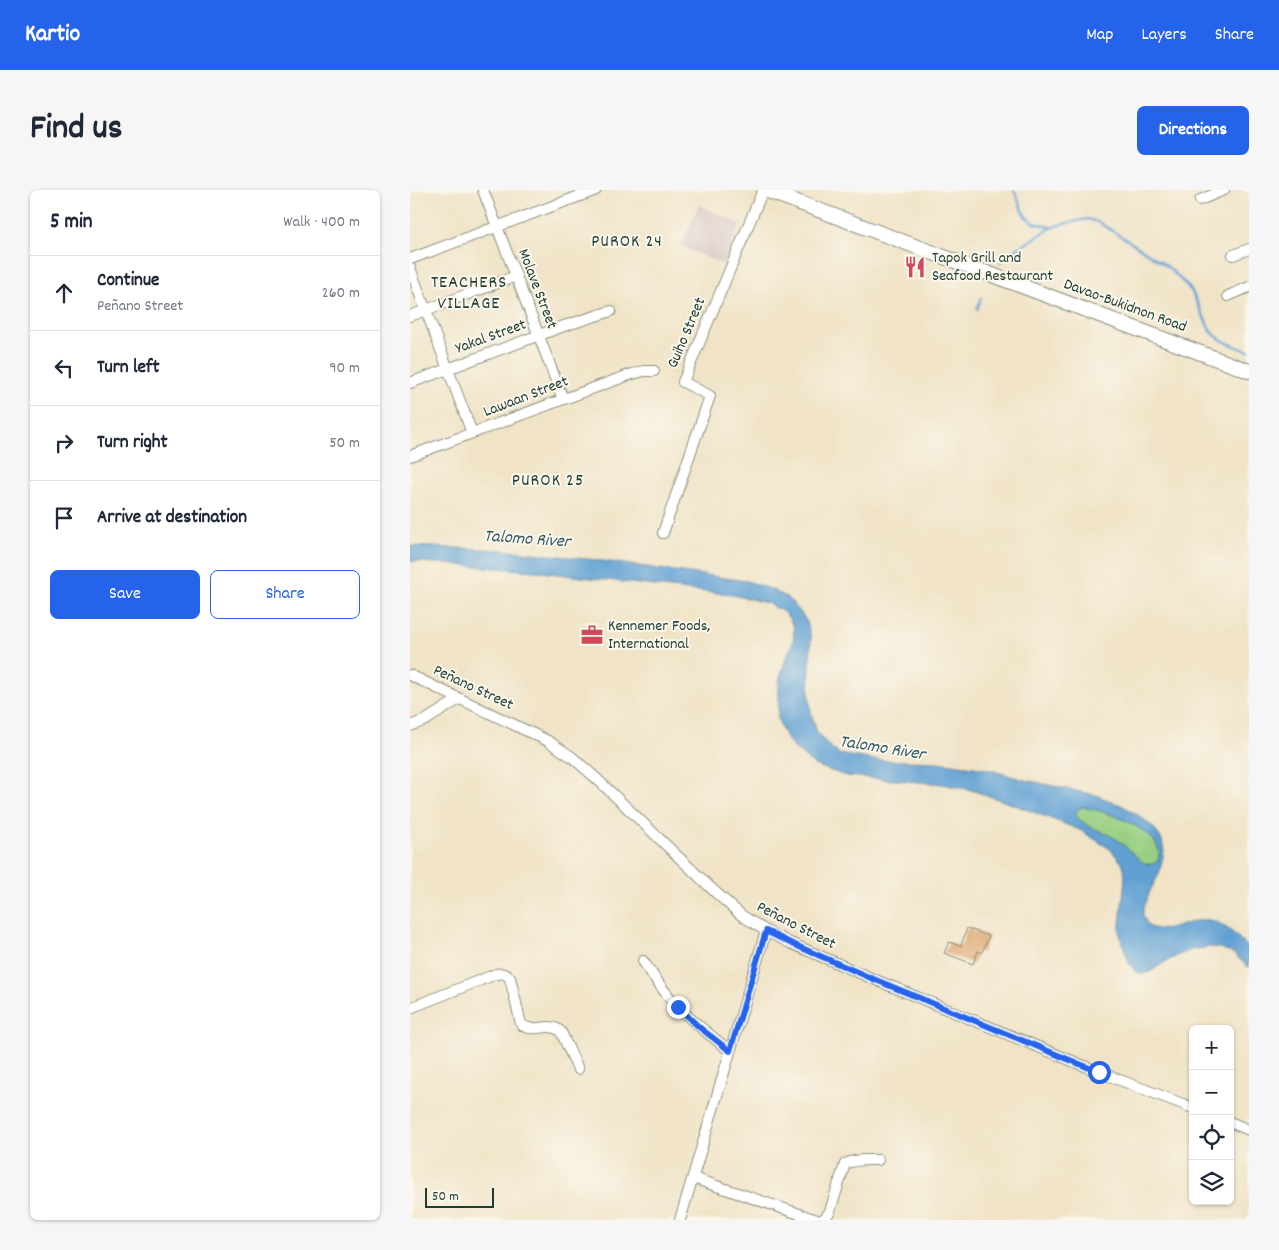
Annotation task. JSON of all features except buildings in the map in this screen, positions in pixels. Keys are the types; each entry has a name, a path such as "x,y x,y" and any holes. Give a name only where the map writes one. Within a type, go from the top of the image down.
{"highway":[{"name":"Davao-Bukidnon Road","path":"764,190 1249,371"}],"street":[{"name":"Molave Street","path":"483,190 563,398"},
{"path":"410,259 596,190"},
{"name":"Guiho Street","path":"663,533 710,396 683,382 764,190"},
{"path":"1200,200 1224,190"},
{"path":"1233,255 1249,249"},
{"path":"410,268 472,433"},
{"path":"410,316 516,276"},
{"path":"1228,296 1249,286"},
{"name":"Yakal Street","path":"410,383 539,335 612,311"},
{"name":"Lawaan Street","path":"410,456 629,375 644,371 654,371"},
{"name":"Peñano Street","path":"410,675 548,741 572,757 713,890 741,915 766,931 871,978 1099,1072 1189,1106"},
{"path":"410,726 426,720 459,699"},
{"path":"680,1220 766,931"},
{"path":"643,961 660,986 678,1007 699,1027 730,1051"},
{"path":"410,1008 496,974 506,974 510,978 521,1024 524,1028 550,1027 558,1029 578,1069"},
{"path":"1234,1124 1249,1130"},
{"path":"822,1220 830,1210 845,1164 857,1160 878,1160"},
{"path":"693,1178 817,1220"}],"shaded area":[{"path":"699,205 741,224 723,265 681,246"}],"green space":[{"path":"1084,807 1111,815 1142,830 1157,845 1159,853 1157,862 1145,864 1116,839 1082,822 1076,813 1079,808"}],"water":[{"path":"410,546 505,550 596,560 747,581 771,589 788,598 807,622 811,638 809,693 811,712 817,732 839,754 875,760 939,762 988,769 1021,779 1096,795 1123,806 1154,828 1162,840 1164,852 1159,874 1143,910 1143,916 1148,926 1164,929 1202,920 1210,920 1221,924 1249,948 1249,968 1234,954 1223,949 1211,947 1191,950 1165,962 1150,972 1142,974 1136,972 1129,963 1120,935 1125,879 1124,868 1110,849 1080,830 971,790 942,784 846,776 814,765 795,749 787,739 778,718 779,680 793,642 794,628 789,618 782,611 767,603 728,594 533,571 410,561","holes":["1084,807 1121,819 1142,830 1157,845 1159,853 1157,862 1144,863 1116,839 1082,822 1076,814 1079,808"]}],"waterway":[{"path":"1014,190 1025,216 1034,223 1051,227"},
{"path":"999,263 1009,254 1053,227 1087,219 1098,222 1168,267 1191,290 1210,330 1218,338 1249,351"},
{"path":"977,309 981,298"}],"place":[{"name":"Tapok Grill and Seafood Restaurant","path":"915,267"},
{"name":"Kennemer Foods, International","path":"592,635"}],"district":[{"name":"PUROK 24","path":"627,242"},
{"name":"TEACHERS VILLAGE","path":"469,294"},
{"name":"PUROK 25","path":"548,481"}],"route":[{"path":"678,1007 699,1027 730,1051 766,931 871,978 1099,1072"}],"water label":[{"name":"Talomo River","path":"527,540"},
{"name":"Talomo River","path":"882,749"}]}
